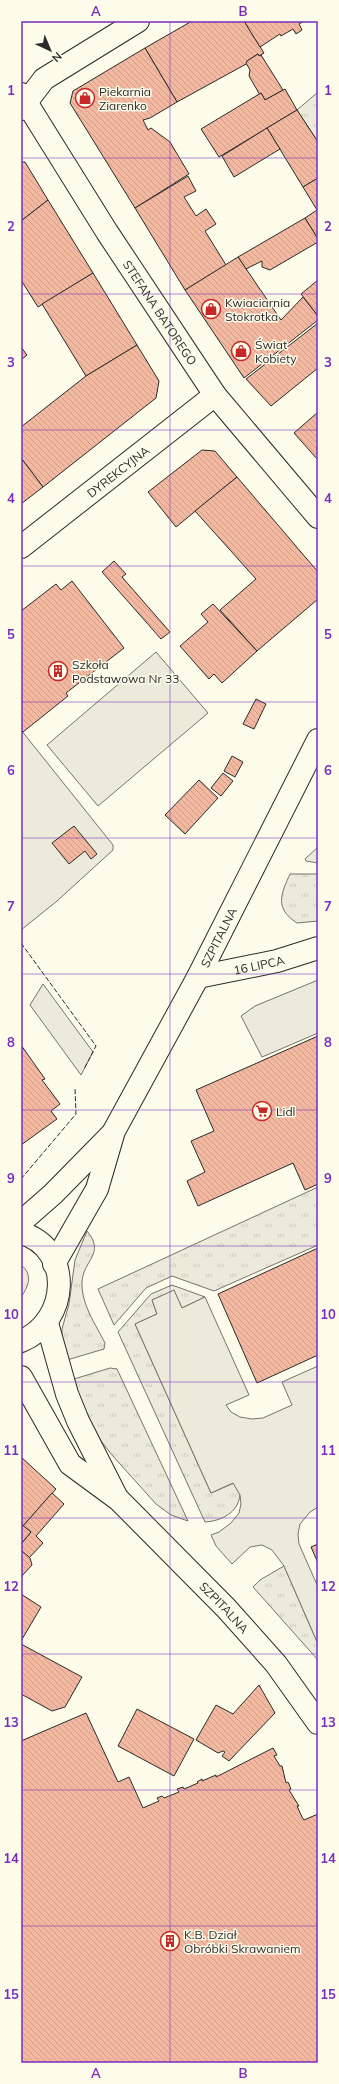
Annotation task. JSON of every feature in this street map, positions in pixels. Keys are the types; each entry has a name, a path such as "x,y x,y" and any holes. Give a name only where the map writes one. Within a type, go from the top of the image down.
{"street":[{"path":"23,102 44,79 138,21"},
{"name":"STEFANA BATOREGO","path":"23,102 215,395 318,517"},
{"name":"DYREKCYJNA","path":"21,547 215,395"},
{"name":"SZPITALNA","path":"54,1264 97,1190 114,1131 198,977 318,740"},
{"name":"16 LIPCA","path":"198,977 277,961 318,948"},
{"name":"SZPITALNA","path":"21,1222 53,1194 114,1131"},
{"path":"21,1233 37,1242 47,1252 58,1272 59,1290 56,1307 47,1323 34,1335 21,1341"},
{"name":"SZPITALNA","path":"47,1323 67,1394 78,1421 119,1500"},
{"name":"SZPITALNA","path":"21,1377 70,1464 119,1500 255,1639 301,1696 318,1723"}],"green space":[{"path":"318,92 318,142 297,110"},
{"path":"156,652 208,713 98,806 47,745"},
{"path":"21,730 113,845 113,850 57,901 21,930"},
{"path":"318,847 318,863 306,861 305,859"},
{"path":"290,874 318,874 318,921 297,923 285,912 282,906 282,894"},
{"path":"318,1187 318,1245 214,1291 172,1276 146,1288 114,1325 98,1289"},
{"path":"87,1231 92,1239 94,1251 83,1274 82,1290 86,1306 105,1343 104,1349 67,1360 62,1341 62,1329 69,1304 75,1260"},
{"path":"21,1265 27,1272 28,1284 21,1297"},
{"path":"172,1285 205,1297 182,1308 174,1291 152,1300 157,1314 135,1324 211,1493 234,1483 240,1495 236,1507 228,1515 217,1520 205,1522 118,1332 151,1294"},
{"path":"110,1368 117,1369 188,1521 171,1515 156,1504 112,1455 98,1437 85,1414 74,1379"},
{"path":"284,1566 318,1644 318,1660 253,1587 260,1580"}],"shaded area":[{"path":"318,980 318,1033 262,1057 241,1016 255,1006"},
{"path":"43,984 93,1052 81,1075 30,1005"},
{"path":"174,1290 182,1308 205,1297 249,1395 226,1405 231,1412 240,1417 252,1419 263,1418 292,1405 282,1382 318,1366 318,1507 310,1512 300,1524 298,1534 299,1544 318,1587 318,1644 284,1566 272,1550 262,1545 250,1547 232,1564 216,1546 211,1535 219,1532 231,1523 239,1513 241,1504 240,1495 233,1483 211,1493 135,1324 157,1314 152,1300"}],"building":[{"path":"192,21 244,21 264,53 259,56 258,54 247,61 248,63 177,102 145,48"},
{"path":"244,21 304,21 299,24 302,30 296,34 293,29 281,36 280,34 260,47"},
{"path":"145,48 177,102 150,118 143,120 148,130 151,128 170,142 189,174 135,208 70,103 73,91"},
{"path":"258,54 259,56 261,55 283,90 265,100 261,93 260,95 249,76 250,70 246,63"},
{"path":"285,89 297,110 219,157 201,129 261,93 265,100"},
{"path":"297,110 318,142 318,178 303,187 267,128"},
{"path":"267,128 280,149 234,177 222,156"},
{"path":"21,162 25,162 48,200 21,221"},
{"path":"188,176 196,191 184,197 196,216 206,209 216,224 205,231 226,265 185,290 135,208"},
{"path":"318,178 318,210 317,210 303,187"},
{"path":"48,200 93,273 38,307 21,280 21,221"},
{"path":"318,210 318,239 305,218"},
{"path":"305,218 318,239 318,242 270,270 262,267 262,261 246,269 238,257"},
{"path":"238,257 281,320 303,297 318,316 318,320 244,378 185,290"},
{"path":"93,273 137,345 86,376 42,304"},
{"path":"318,280 318,316 301,294"},
{"path":"318,323 318,368 271,406 246,379"},
{"path":"137,345 159,381 156,398 43,487 21,458 21,427 86,376"},
{"path":"21,347 27,355 21,360"},
{"path":"318,412 318,460 294,433"},
{"path":"202,450 215,451 237,477 176,527 148,492"},
{"path":"21,458 43,487 21,504"},
{"path":"237,477 318,572 318,599 257,651 220,610 256,579 195,511"},
{"path":"114,561 126,574 122,577 170,632 161,639 102,572"},
{"name":"Szkoła Podstawowa Nr 33","path":"72,581 124,648 66,693 68,696 23,732 21,730 21,611 56,584 61,590"},
{"path":"213,604 257,651 222,683 214,674 209,679 180,646 208,622 201,614"},
{"path":"256,699 266,704 254,729 243,724"},
{"path":"232,756 243,762 235,777 224,771"},
{"path":"223,773 233,781 221,796 211,788"},
{"path":"199,780 218,798 185,834 165,815"},
{"path":"74,826 97,854 91,859 85,851 69,864 52,843"},
{"name":"Lidl","path":"318,1036 318,1184 305,1190 293,1163 198,1206 187,1181 205,1172 191,1141 214,1131 196,1090"},
{"path":"21,1045 45,1079 42,1080 60,1104 51,1111 57,1119 21,1145"},
{"path":"318,1248 318,1355 257,1383 218,1294"},
{"path":"21,1457 56,1489 23,1526 21,1524"},
{"path":"52,1493 64,1504 36,1536 43,1543 29,1558 21,1550 21,1544 31,1532 23,1526"},
{"path":"21,1524 31,1532 21,1544"},
{"path":"318,1544 318,1563 311,1547"},
{"path":"21,1550 30,1558 32,1565 21,1577"},
{"path":"21,1594 41,1607 21,1641"},
{"path":"21,1644 82,1677 65,1707 52,1711 21,1694"},
{"path":"259,1685 275,1713 229,1761 222,1756 225,1752 223,1751 218,1753 196,1740 216,1705 233,1714"},
{"path":"137,1709 194,1739 174,1776 118,1746"},
{"name":"K.B. Dział Obróbki Skrawaniem","path":"86,1713 118,1782 129,1777 143,1808 159,1801 157,1798 162,1796 164,1798 179,1792 177,1789 183,1787 184,1789 198,1783 197,1782 202,1779 202,1781 216,1775 216,1777 273,1748 277,1755 274,1756 280,1766 282,1766 286,1783 288,1782 291,1789 289,1790 299,1806 297,1806 304,1820 318,1814 318,2063 21,2063 21,1741"}],"fence":[{"path":"21,943 96,1046 84,1069"},
{"path":"21,1179 76,1114 75,1088"}],"place":[{"name":"Piekarnia Ziarenko","path":"85,98"},
{"name":"Kwiaciarnia Stokrotka","path":"211,309"},
{"name":"Świat Kobiety","path":"241,351"},
{"name":"Szkoła Podstawowa Nr 33","path":"58,671"},
{"name":"Lidl","path":"262,1111"},
{"name":"K.B. Dział Obróbki Skrawaniem","path":"170,1941"}]}
